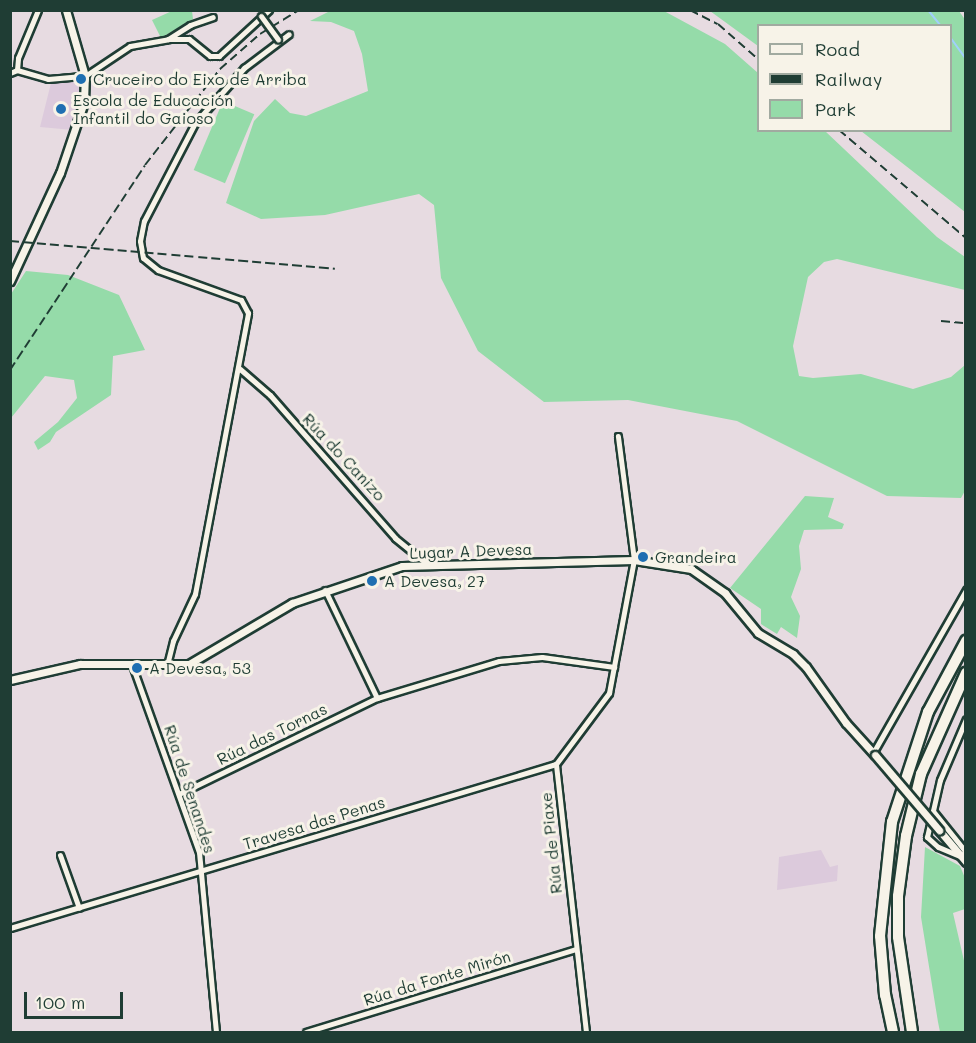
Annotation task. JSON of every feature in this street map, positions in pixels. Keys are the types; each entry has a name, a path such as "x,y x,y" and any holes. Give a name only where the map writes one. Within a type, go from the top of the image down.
{"highway":[{"path":"893,1032 885,995 880,936 891,822 928,712 966,641"},
{"path":"912,1032 898,937 898,896 906,836 921,774 965,675"}],"street":[{"path":"17,70 18,58 38,10"},
{"path":"10,280 76,131 86,76 66,10"},
{"path":"10,73 17,70 48,79 86,76 130,46 168,39 189,39 210,56 219,56 269,10"},
{"path":"261,16 278,39"},
{"path":"168,39 190,25 213,17"},
{"path":"166,666 172,641 195,594 248,327 248,313 241,300 158,270 143,258 140,241 153,199 195,123 244,68 278,39 289,34"},
{"name":"Rúa do Canizo","path":"240,369 270,395 395,538 427,564"},
{"path":"556,764 609,693 614,667 634,560 618,436"},
{"name":"Lugar A Devesa","path":"10,680 72,665 166,666 200,660 284,606 325,590 392,569 427,564 634,560 690,569 725,592 758,633 793,654 806,667 874,754 964,859"},
{"path":"325,590 377,699"},
{"path":"874,754 966,590"},
{"name":"Rúa das Tornas","path":"179,794 377,699 499,662 542,657 614,667"},
{"name":"Rúa de Senandes","path":"132,665 179,794 202,871 216,1032"},
{"path":"933,811 965,851 964,859 939,847 927,837 940,780 966,719"},
{"name":"Travesa das Penas","path":"10,928 556,764"},
{"name":"Rúa de Piaxe","path":"556,764 586,1032"},
{"path":"60,855 79,908"},
{"name":"Rúa da Fonte Mirón","path":"306,1032 576,949"}],"shaded area":[{"name":"Escola de Educación Infantil do Gaioso","path":"52,79 82,82 73,130 40,127"},
{"path":"821,850 830,867 838,865 837,881 777,890 779,857"}],"green space":[{"path":"172,11 192,11 193,19 161,38 152,20"},
{"path":"330,11 664,11 725,44 757,72 757,132 826,132 937,237 965,257 965,290 837,259 824,262 808,277 793,346 799,376 813,378 861,374 913,389 951,377 965,365 966,489 961,498 887,496 737,421 628,400 544,402 478,351 441,278 434,205 419,194 325,215 261,219 226,203 254,121 275,99 290,113 306,116 368,91 362,54 354,31 331,22 310,21"},
{"path":"710,11 959,11 966,21 965,212 862,132 952,132 952,24 757,24 757,45"},
{"path":"223,101 254,114 225,183 194,170"},
{"path":"26,271 68,275 119,295 145,350 113,356 111,395 56,432 50,442 38,450 34,442 58,422 77,398 74,380 45,376 11,418 11,294"},
{"path":"805,496 834,498 828,517 844,524 842,529 804,530 799,546 801,569 791,597 800,616 797,638 781,627 777,634 761,624 761,609 730,588"},
{"path":"925,847 960,866 965,878 965,909 953,913 965,965 965,1032 940,1032 921,917"}],"waterway":[{"path":"928,10 939,24"},
{"path":"952,40 966,59"}],"railway":[{"path":"10,370 145,165 220,69 260,34 299,10"},
{"path":"690,10 718,24 757,58"},
{"path":"841,132 966,238"},
{"path":"10,241 335,269"},
{"path":"941,321 966,323"}],"place":[{"name":"Cruceiro do Eixo de Arriba","path":"81,79"},
{"name":"Escola de Educación Infantil do Gaioso","path":"61,109"},
{"name":"Grandeira","path":"643,557"},
{"name":"A Devesa, 27","path":"372,581"},
{"name":"A Devesa, 53","path":"137,668"}]}
